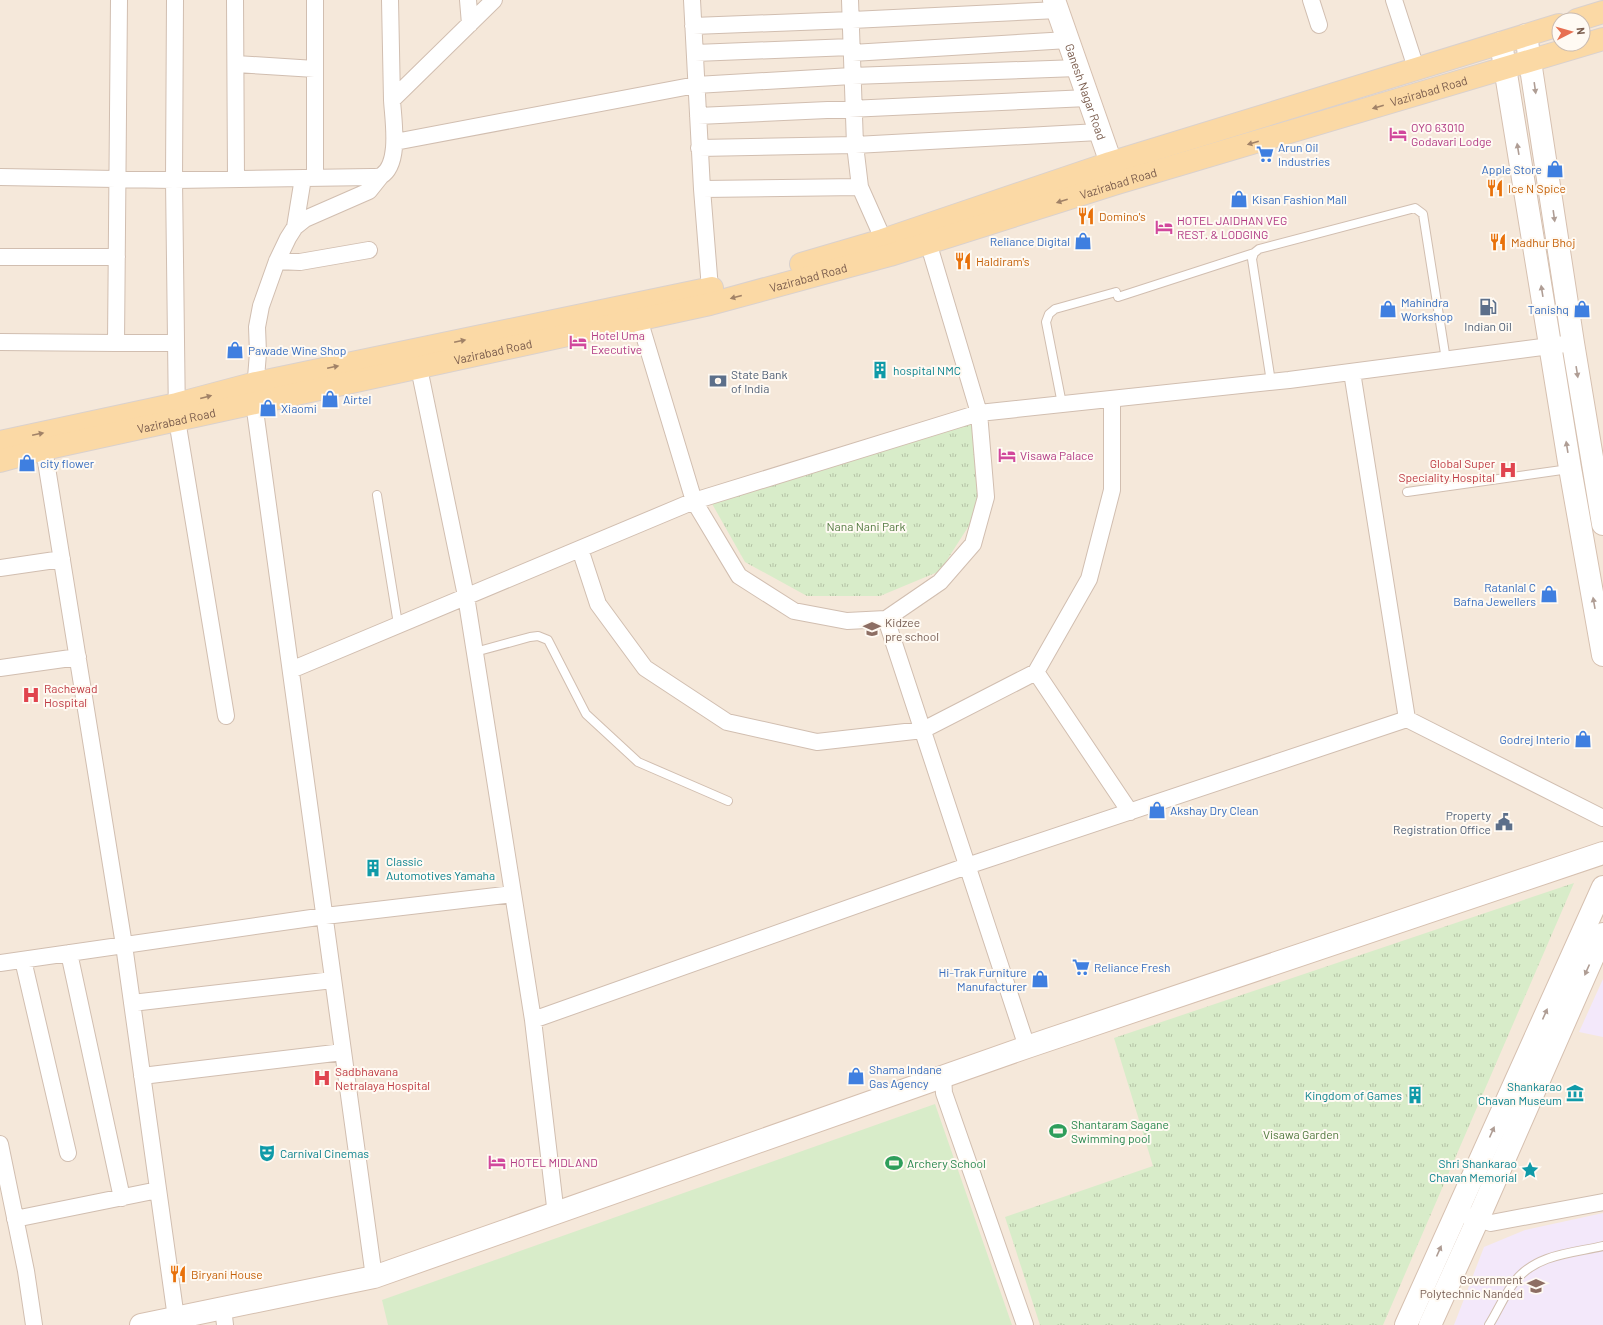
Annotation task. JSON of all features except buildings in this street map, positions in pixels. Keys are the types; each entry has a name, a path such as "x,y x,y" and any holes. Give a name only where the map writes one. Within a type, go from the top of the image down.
{"main road":[{"name":"Ganesh Nagar Road","path":"1056,5 1114,173"},
{"path":"1591,16 1603,12"},
{"name":"Vazirabad Road","path":"0,461 177,412 255,393 637,312 710,304 887,248 1114,173 1416,68 1551,28"},
{"path":"1526,35 1573,343 1597,449 1603,524"},
{"name":"Vazirabad Road","path":"255,393 419,368 637,312 710,289 887,248 928,242 1114,173 1425,93 1505,67 1603,39"},
{"path":"1501,43 1570,468 1603,655"},
{"name":"Vazirabad Road","path":"0,442 177,412"},
{"path":"141,1325 176,1318 224,1317 374,1278 556,1215 1027,1047 1603,853"},
{"path":"1406,1325 1603,887"},
{"path":"1430,1325 1478,1220 1603,934"}],"street":[{"path":"116,344 119,0"},
{"path":"175,0 174,180 177,412 226,716"},
{"path":"235,0 236,179"},
{"path":"315,0 315,69 309,178 295,227 277,261 261,306 257,327 255,393 291,670 374,1278"},
{"path":"295,227 305,219 369,191 390,166 395,142 392,100 390,0"},
{"path":"468,0 470,24"},
{"path":"392,100 494,0"},
{"path":"692,0 699,148 710,289"},
{"path":"850,0 852,20 852,76 855,110 855,145 860,187 887,248"},
{"path":"1311,0 1319,25"},
{"path":"1394,0 1416,68"},
{"path":"693,26 852,20 1056,5"},
{"path":"695,53 852,50 1068,40"},
{"path":"236,64 315,69"},
{"path":"395,142 696,85 852,76 1078,68"},
{"path":"698,116 855,110 1088,98"},
{"path":"699,148 855,145 1099,132"},
{"path":"0,177 174,180 381,176"},
{"path":"702,189 860,187"},
{"path":"637,312 694,501 739,576 794,611 847,621 886,619 940,582 973,544 986,497 979,413 928,242"},
{"path":"277,261 300,262 369,250"},
{"path":"0,257 117,257"},
{"path":"0,342 116,344 176,343"},
{"path":"291,670 694,501 979,413 1271,382 1573,343"},
{"path":"419,368 466,596 533,1020 556,1215"},
{"path":"1352,372 1407,719"},
{"path":"580,549 598,604 645,668 727,722 817,742 923,730 1036,672 1089,579 1112,490 1112,399"},
{"path":"44,449 124,945 176,1318"},
{"path":"0,568 62,559"},
{"path":"886,619 1027,1047"},
{"path":"0,668 78,658"},
{"path":"1036,672 1130,812"},
{"path":"533,1020 967,866 1407,719 1603,818"},
{"path":"0,963 325,916 513,894"},
{"path":"70,953 122,1198"},
{"path":"23,960 68,1153"},
{"path":"132,1003 334,980"},
{"path":"142,1076 343,1052"},
{"path":"943,1077 944,1093 1025,1325"},
{"path":"0,1144 34,1325"},
{"path":"15,1219 158,1190"},
{"path":"1456,1213 1491,1223 1603,1202"}],"lane":[{"path":"1271,382 1252,259 1254,254 1259,249 1415,208 1420,210 1423,214 1446,360"},
{"path":"1062,404 1046,322 1049,314 1055,309 1117,294 1254,254"},
{"path":"1407,492 1570,468"},
{"path":"378,495 398,624"},
{"path":"475,652 530,637 538,636 548,640 586,714 638,762 728,801"},
{"path":"1489,1325 1516,1280 1529,1268 1545,1258 1603,1246"}],"shaded area":[{"path":"0,0 1603,0 1603,1325 0,1325"},
{"path":"1603,979 1603,1037 1579,1032"},
{"name":"Government Polytechnic Nanded","path":"1603,1213 1603,1325 1454,1325 1484,1247 1525,1230"}],"green space":[{"name":"Nana Nani Park","path":"971,420 977,463 977,513 940,571 880,596 807,596 745,562 711,502"},
{"name":"Visawa Garden","path":"1574,883 1383,1325 1040,1325 1005,1217 1153,1166 1114,1038"},
{"path":"935,1104 1012,1325 388,1325 382,1300"}],"place":[{"name":"OYO 63010 Godavari Lodge","path":"1398,134"},
{"name":"Arun Oil Industries","path":"1265,154"},
{"name":"Apple Store","path":"1555,169"},
{"name":"Ice N Spice","path":"1495,188"},
{"name":"Kisan Fashion Mall","path":"1239,199"},
{"name":"Domino's","path":"1086,216"},
{"name":"HOTEL JAIDHAN VEG REST. & LODGING","path":"1164,227"},
{"name":"Reliance Digital","path":"1083,241"},
{"name":"Madhur Bhoj","path":"1498,242"},
{"name":"Haldiram's","path":"963,261"},
{"name":"Indian Oil","path":"1488,307"},
{"name":"Mahindra Workshop","path":"1388,309"},
{"name":"Tanishq","path":"1582,309"},
{"name":"Hotel Uma Executive","path":"578,342"},
{"name":"Pawade Wine Shop","path":"235,350"},
{"name":"hospital NMC","path":"880,370"},
{"name":"State Bank of India","path":"718,381"},
{"name":"Airtel","path":"330,399"},
{"name":"Xiaomi","path":"268,408"},
{"name":"Visawa Palace","path":"1007,455"},
{"name":"city flower","path":"27,463"},
{"name":"Global Super Speciality Hospital","path":"1508,470"},
{"name":"Ratanlal C Bafna Jewellers","path":"1549,594"},
{"name":"Kidzee pre school","path":"872,629"},
{"name":"Rachewad Hospital","path":"31,695"},
{"name":"Godrej Interio","path":"1583,739"},
{"name":"Akshay Dry Clean","path":"1157,810"},
{"name":"Property Registration Office","path":"1504,822"},
{"name":"Classic Automotives Yamaha","path":"373,868"},
{"name":"Reliance Fresh","path":"1081,967"},
{"name":"Hi-Trak Furniture Manufacturer","path":"1040,979"},
{"name":"Shama Indane Gas Agency","path":"856,1076"},
{"name":"Sadbhavana Netralaya Hospital","path":"322,1078"},
{"name":"Shankarao Chavan Museum","path":"1575,1093"},
{"name":"Kingdom of Games","path":"1415,1095"},
{"name":"Shantaram Sagane Swimming pool","path":"1058,1131"},
{"name":"Carnival Cinemas","path":"267,1153"},
{"name":"HOTEL MIDLAND","path":"497,1162"},
{"name":"Archery School","path":"894,1163"},
{"name":"Shri Shankarao Chavan Memorial","path":"1530,1170"},
{"name":"Biryani House","path":"178,1274"},
{"name":"Government Polytechnic Nanded","path":"1536,1286"}]}
